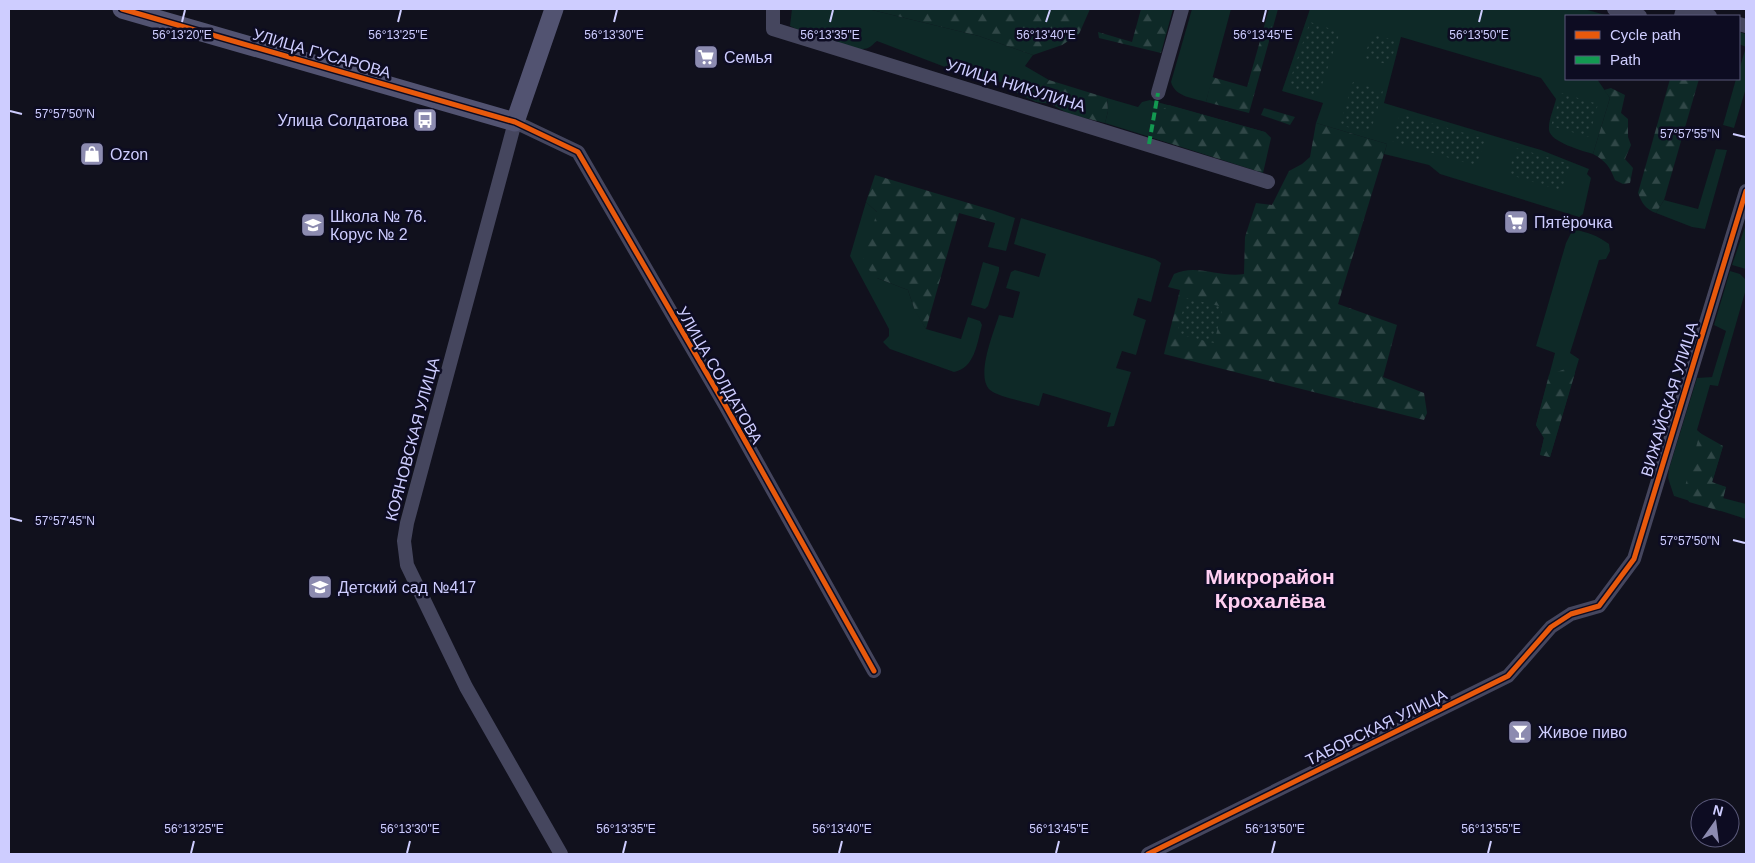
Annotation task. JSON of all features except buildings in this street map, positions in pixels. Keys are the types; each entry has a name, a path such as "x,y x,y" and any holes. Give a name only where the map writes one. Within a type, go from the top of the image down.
{"street":[{"name":"УЛИЦА ГУСАРОВА","path":"122,9 145,12 516,122"},
{"path":"516,122 554,9"},
{"name":"УЛИЦА НИКУЛИНА","path":"772,9 773,29 1268,182"},
{"path":"1158,93 1182,9"},
{"path":"1614,9 1636,15"},
{"path":"1681,15 1683,9 1706,15"},
{"name":"УЛИЦА СОЛДАТОВА","path":"516,122 578,152 725,405 874,671"},
{"name":"КОЯНОВСКАЯ УЛИЦА","path":"516,122 404,541 407,565 466,687 561,854"},
{"name":"ВИЖАЙСКАЯ УЛИЦА","path":"1599,606 1634,559 1746,191"},
{"name":"ТАБОРСКАЯ УЛИЦА","path":"1148,854 1508,676 1551,627 1571,614 1599,606"}],"green space":[{"path":"792,9 868,9 979,36 1033,55 1025,66 1049,80 1039,89 1036,102 1015,92 1004,83 945,67 877,41 869,47 861,49 840,46 817,38 790,26"},
{"path":"868,9 1090,9 1079,34 1062,45 1033,55 979,36"},
{"path":"1141,9 1173,9 1161,53 1099,38 1098,32 1132,42"},
{"path":"1192,9 1231,9 1206,102 1180,94 1171,82"},
{"path":"1269,9 1278,9 1249,113 1206,102 1212,77 1247,87"},
{"path":"1310,9 1584,9 1605,15 1565,15 1565,80 1598,80 1610,98 1593,154 1561,142 1551,134 1549,123 1556,99 1541,78 1401,37 1384,103 1541,150 1589,169 1587,174 1591,178 1583,214 1579,217 1440,174 1429,165 1384,154 1387,144 1316,123 1323,103 1282,91"},
{"path":"1310,22 1340,32 1318,96 1288,86"},
{"path":"1740,32 1746,34 1746,47 1740,44"},
{"path":"1372,34 1397,41 1390,65 1364,58"},
{"path":"1746,47 1746,88 1734,128 1723,125 1736,80 1740,80 1740,67"},
{"path":"1049,80 1107,98 1108,111 1105,123 1069,114 1051,104 1036,102 1039,89"},
{"path":"1670,80 1699,80 1664,200 1656,213 1644,205 1638,193"},
{"path":"1353,82 1383,91 1370,133 1340,125"},
{"path":"1611,88 1625,95 1621,113 1628,119 1628,137 1631,145 1625,159 1633,168 1630,183 1623,184 1615,180 1607,165 1593,154 1610,98 1604,90"},
{"path":"1561,93 1598,104 1589,137 1551,126"},
{"path":"1107,98 1138,107 1142,102 1150,100 1265,132 1271,138 1179,146 1105,123 1108,111"},
{"path":"1169,105 1265,132 1271,138 1263,173 1147,136 1148,128 1156,127 1162,110"},
{"path":"1264,108 1295,117 1290,125 1261,115"},
{"path":"1400,114 1485,139 1477,166 1392,141"},
{"path":"1316,123 1387,144 1338,304 1397,325 1383,377 1424,393 1427,413 1424,420 1164,354 1180,290 1168,287 1174,274 1182,271 1199,270 1235,275 1244,274 1245,237 1256,203 1272,205 1289,171 1310,157"},
{"path":"1516,148 1570,164 1562,191 1508,174"},
{"path":"1716,149 1727,150 1705,229 1692,227 1656,213 1664,200 1698,209"},
{"path":"875,175 995,211 995,223 959,213 926,329 915,311 908,290 877,278 862,263 877,212 866,202"},
{"path":"866,202 877,212 877,278 908,290 914,308 926,329 961,339 968,317 980,321 982,325 974,354 967,366 961,370 954,372 890,349 883,342 889,336 889,329 850,256"},
{"path":"995,211 1015,218 1006,251 988,247 995,223"},
{"path":"1021,218 1155,259 1161,263 1151,302 1138,298 1133,315 1146,320 1136,355 1122,351 1116,368 1131,372 1114,426 1107,427 1111,413 1043,393 1039,406 994,393 986,383 984,375 987,354 999,315 1013,318 1020,292 1006,288 1011,272 1015,270 1039,277 1046,254 1014,244"},
{"path":"1746,224 1746,269 1732,265"},
{"path":"1575,230 1589,233 1601,239 1609,244 1610,251 1606,259 1599,260 1570,353 1579,359 1550,457 1540,455 1544,438 1536,425 1555,353 1536,346 1566,243 1571,233"},
{"path":"983,262 999,267 988,306 985,309 971,305"},
{"path":"1730,271 1740,274 1746,280 1746,289 1718,386 1710,385 1697,430 1707,439 1723,446 1712,483 1726,487 1723,498 1746,504 1746,519 1674,496 1668,478 1669,469 1697,378 1712,377 1726,331 1714,325"},
{"path":"1186,298 1223,307 1214,343 1177,334"},
{"path":"1565,369 1575,373 1550,457 1540,455 1544,438 1536,425 1549,375"},
{"path":"1700,433 1723,446 1712,482 1726,487 1720,511 1689,502 1684,490"}],"marked path":[{"path":"1149,144 1158,93"}],"cycle path":[{"path":"122,9 515,122 578,152 725,405 874,671"},
{"path":"1148,854 1508,676 1551,627 1571,614 1599,606 1634,559 1746,191"}],"place":[{"name":"Семья","path":"706,57"},
{"name":"Улица Солдатова","path":"425,120"},
{"name":"Ozon","path":"92,154"},
{"name":"Пятёрочка","path":"1516,222"},
{"name":"Школа № 76. Корус № 2","path":"313,225"},
{"name":"Детский сад №417","path":"320,587"},
{"name":"Живое пиво","path":"1520,732"}],"district":[{"name":"Микрорайон Крохалёва","path":"1270,589"}]}
